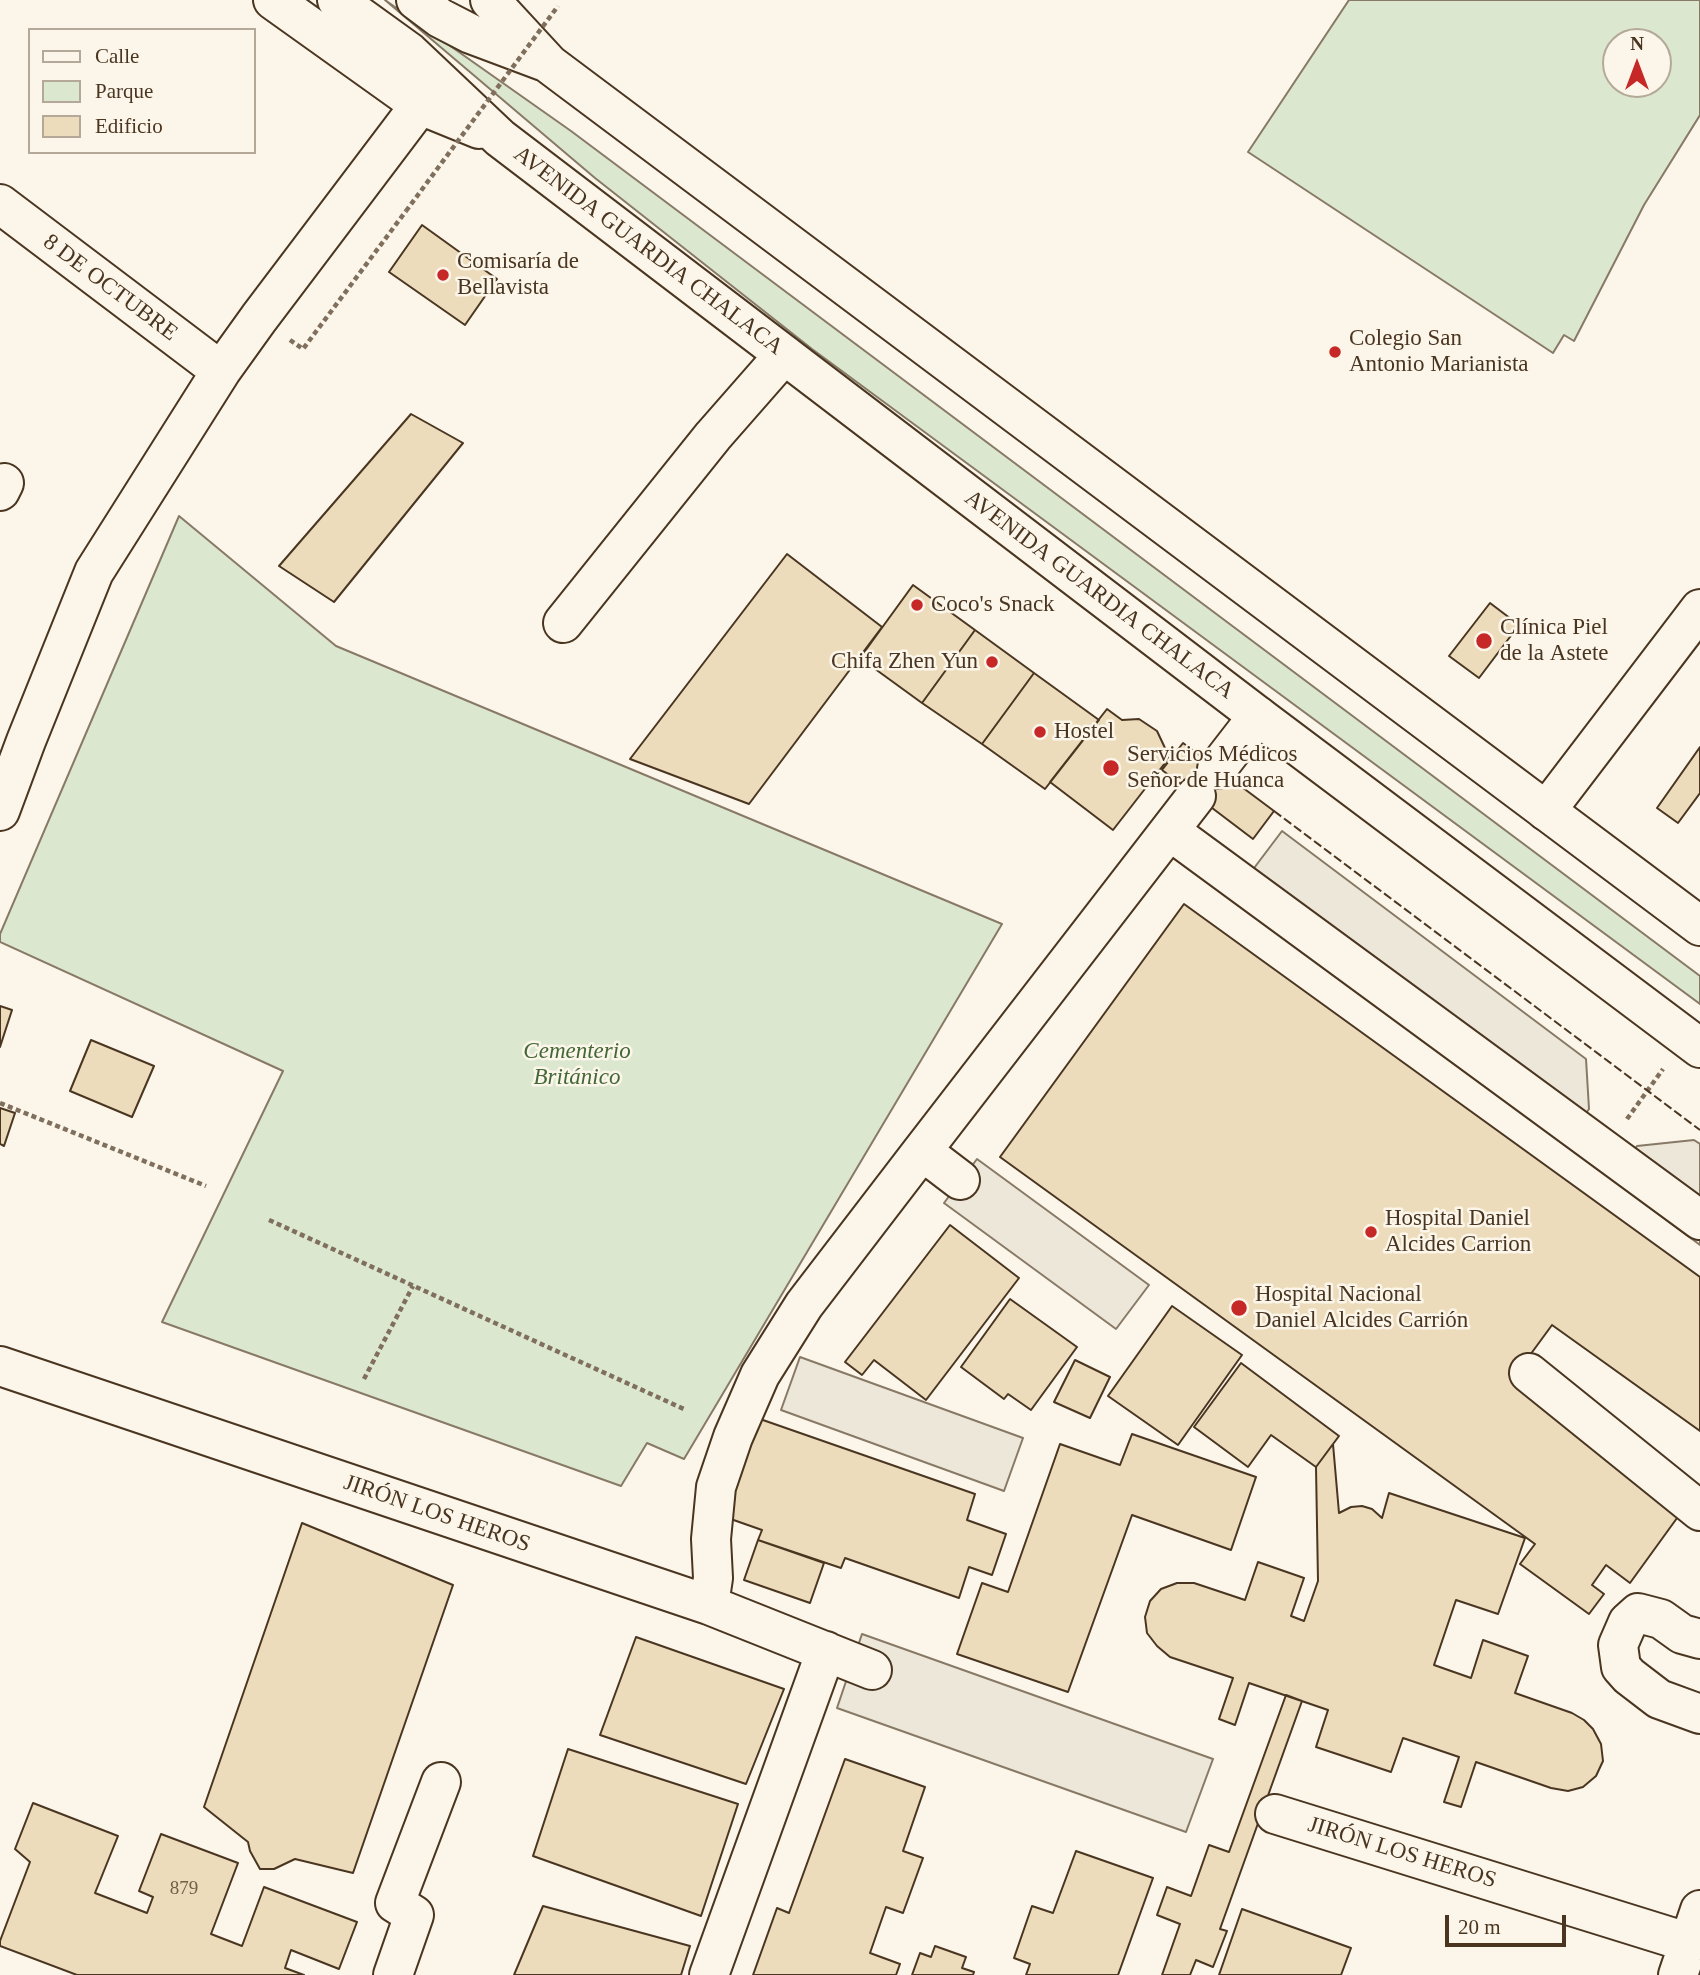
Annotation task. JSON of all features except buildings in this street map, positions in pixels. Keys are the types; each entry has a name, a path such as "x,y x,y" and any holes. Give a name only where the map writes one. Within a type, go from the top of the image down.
{"main road":[{"name":"AVENIDA GUARDIA CHALACA","path":"273,0 420,105 500,138"},
{"name":"AVENIDA GUARDIA CHALACA","path":"337,0 409,52 500,138 1258,716 1700,1048"},
{"path":"490,0 549,64 1700,926"},
{"path":"428,9 471,34 549,64"},
{"path":"0,811 13,736 94,572 221,372 420,105"},
{"name":"8 DE OCTUBRE","path":"0,204 221,372"},
{"path":"563,624 713,436 784,355"},
{"path":"1546,811 1700,608"},
{"path":"709,1605 713,1578 711,1539 716,1487 733,1437 772,1379 804,1305 1258,716"},
{"path":"1170,831 1700,1220"},
{"path":"922,1151 960,1180"},
{"name":"JIRÓN LOS HEROS","path":"0,1366 709,1605 872,1670"},
{"path":"1529,1373 1700,1511"},
{"path":"1700,1639 1682,1634 1661,1619 1638,1613 1628,1622 1618,1645 1621,1667 1629,1676 1659,1699 1700,1714"},
{"path":"709,1975 825,1651"},
{"path":"393,1975 414,1915 396,1903 441,1782"},
{"name":"JIRÓN LOS HEROS","path":"1275,1814 1690,1943"}],"path":[{"path":"259,318 303,349 558,6"},
{"path":"1623,1124 1647,1091"},
{"path":"0,1103 206,1186"},
{"path":"270,1220 686,1410"},
{"path":"364,1380 413,1286"}],"green space":[{"path":"385,0 571,131 1700,976 1700,1004 812,349 595,178"},
{"path":"1349,0 1700,0 1700,115 1644,205 1574,341 1564,335 1553,353 1248,152"},
{"name":"Cementerio Británico","path":"179,516 336,646 1002,924 684,1459 647,1443 621,1486 162,1322 283,1071 0,942 0,934"}],"shaded area":[{"path":"1282,831 1586,1059 1589,1109 1564,1144 1233,896"},
{"path":"1694,1140 1700,1144 1700,1245 1613,1180 1637,1146"},
{"path":"977,1159 1149,1285 1116,1329 944,1203"},
{"path":"800,1357 1023,1438 1004,1491 781,1410"},
{"path":"862,1634 1213,1759 1186,1832 837,1708"}],"fence":[{"path":"1274,811 1700,1130"}],"place":[{"name":"Comisaría de Bellavista","path":"443,275"},
{"name":"Colegio San Antonio Marianista","path":"1335,352"},
{"name":"Coco's Snack","path":"917,605"},
{"name":"Clínica Piel de la Astete","path":"1484,641"},
{"name":"Chifa Zhen Yun","path":"992,662"},
{"name":"Hostel","path":"1040,732"},
{"name":"Servicios Médicos Señor de Huanca","path":"1111,768"},
{"name":"Hospital Daniel Alcides Carrion","path":"1371,1232"},
{"name":"Hospital Nacional Daniel Alcides Carrión","path":"1239,1308"}]}
